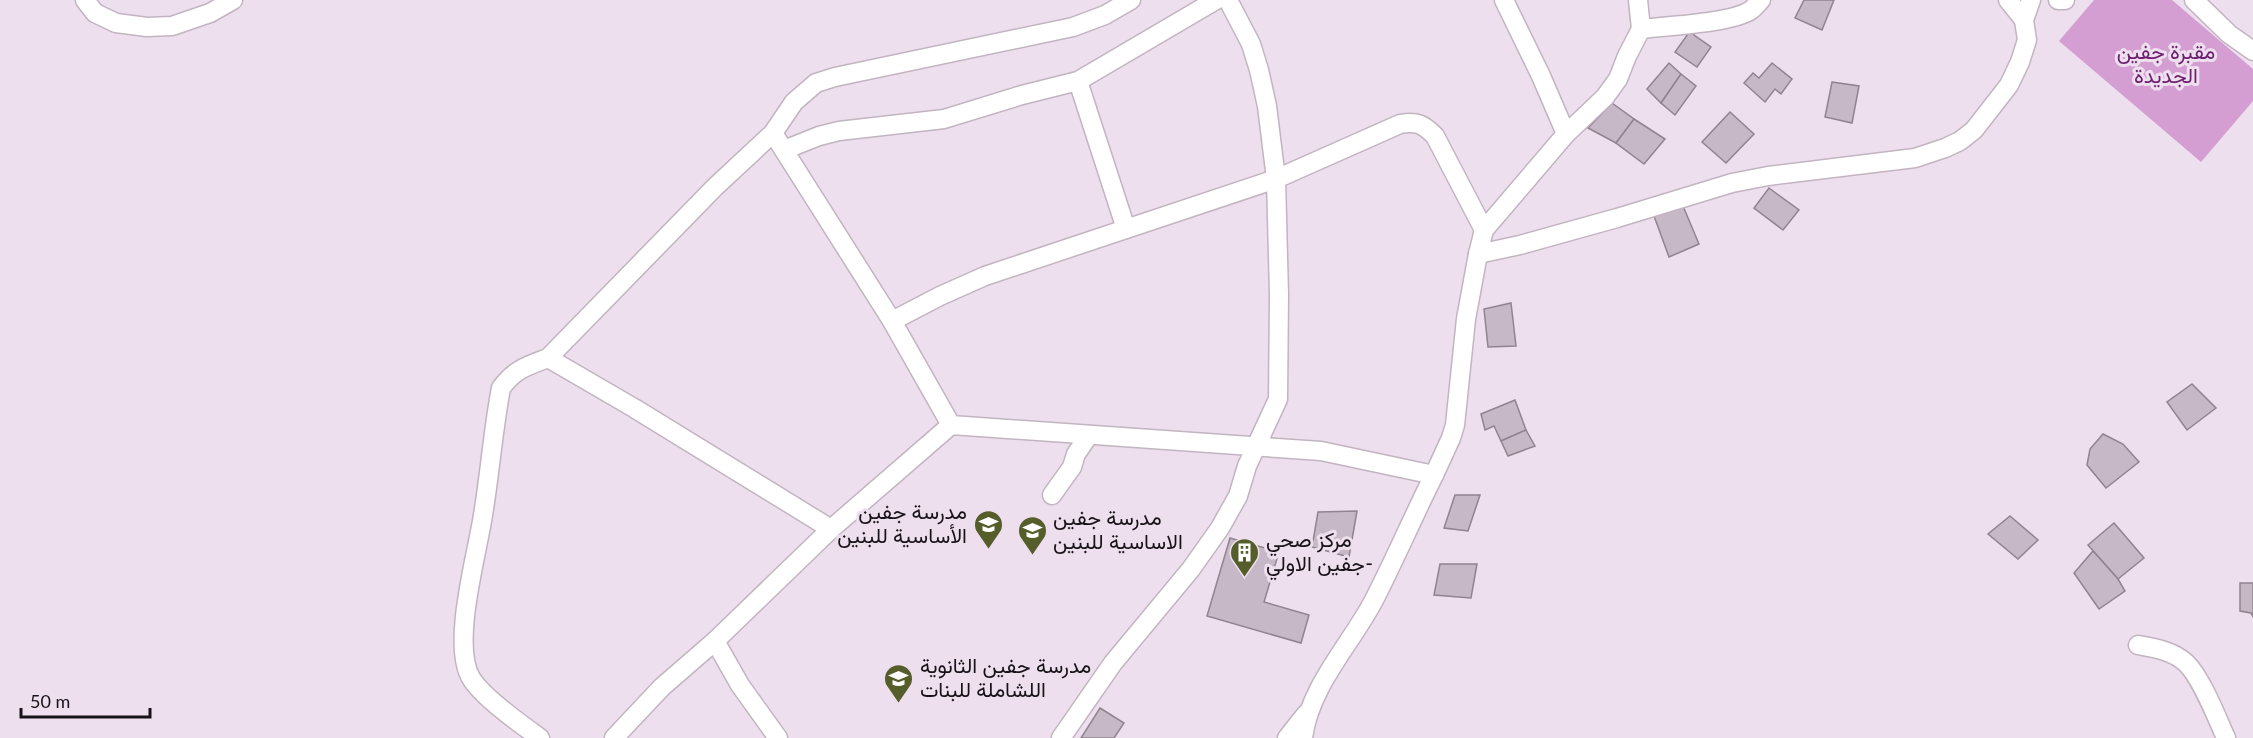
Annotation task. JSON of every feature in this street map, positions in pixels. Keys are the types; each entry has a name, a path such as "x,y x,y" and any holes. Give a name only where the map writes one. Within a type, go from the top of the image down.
{"street":[{"path":"85,0 95,13 116,23 147,27 172,26 210,13 233,0"},
{"path":"540,738 491,699 472,679 465,663 464,635 469,583 483,516 501,388 510,375 548,358 715,187 773,133 794,102 816,83 835,77 1073,27 1105,15 1131,0"},
{"path":"784,150 819,136 839,131 944,119 1022,95 1078,81 1216,0"},
{"path":"1061,738 1113,663 1191,569 1220,528 1238,496 1240,483 1278,399 1280,295 1276,179 1267,106 1251,44 1228,0"},
{"path":"1504,0 1566,134"},
{"path":"1303,738 1310,710 1318,692 1374,601 1451,438 1455,424 1466,319 1478,254 1485,230 1566,134 1605,97 1618,79 1641,29 1638,0"},
{"path":"1641,29 1736,17 1750,10 1761,0"},
{"path":"2008,0 2024,20"},
{"path":"1478,254 1520,245 1732,183 1768,176 1915,158 1945,148 1960,141 1974,130 2009,85 2027,40 2024,20 2031,0"},
{"path":"2058,0 2065,0"},
{"path":"2194,0 2229,34 2253,51"},
{"path":"1078,81 1126,229"},
{"path":"892,321 985,276 1276,179 1400,124 1415,121 1424,125 1435,136 1485,230"},
{"path":"773,133 892,321 951,425"},
{"path":"548,358 831,529"},
{"path":"614,738 662,687 715,641 831,529 951,425 1321,451 1434,476"},
{"path":"1052,495 1072,467 1076,454 1089,435"},
{"path":"715,641 740,685 778,738"},
{"path":"2138,645 2157,648 2188,664 2226,738"},
{"path":"1287,738 1310,710"}],"green space":[{"name":"مقبرة جفين الجديدة","path":"2094,0 2172,0 2253,69 2253,101 2201,162 2059,41"}],"building":[{"path":"1804,0 1834,0 1822,30 1795,18"},
{"path":"1693,27 1694,35 1711,47 1697,67 1675,52"},
{"path":"1669,63 1681,74 1661,103 1647,89"},
{"path":"1772,63 1792,79 1781,94 1775,89 1765,102 1744,83 1753,73 1759,78"},
{"path":"1681,74 1696,86 1675,115 1661,103"},
{"path":"1832,82 1859,86 1852,123 1825,117"},
{"path":"1612,103 1634,119 1616,143 1588,128"},
{"path":"1730,112 1754,134 1726,163 1702,142"},
{"path":"1634,119 1665,139 1644,164 1616,143"},
{"path":"1769,188 1799,210 1783,230 1754,208"},
{"path":"1683,206 1699,244 1669,257 1654,216"},
{"path":"1511,303 1516,346 1488,347 1484,309"},
{"path":"2192,384 2216,408 2187,430 2167,402"},
{"path":"1515,400 1526,430 1501,441 1494,426 1485,430 1481,414"},
{"path":"1526,430 1535,446 1508,456 1501,441"},
{"path":"2103,434 2123,444 2139,462 2106,488 2087,465 2090,449"},
{"path":"1455,495 1480,495 1468,531 1444,528"},
{"path":"1357,511 1349,557 1312,547 1318,512"},
{"path":"2010,516 2038,540 2018,559 1988,534"},
{"path":"2114,523 2144,558 2118,579 2088,545"},
{"name":"مركز صحي جفين الاولي-","path":"1230,538 1279,552 1264,602 1309,615 1301,643 1207,616"},
{"path":"2093,551 2118,579 2125,591 2099,609 2074,573"},
{"path":"1440,564 1477,564 1471,598 1434,595"},
{"path":"2240,583 2253,583 2253,617 2251,613 2240,611"},
{"path":"1100,708 1124,723 1114,738 1081,738"}],"place":[{"name":"مدرسة جفين الأساسية للبنين","path":"988,550"},
{"name":"مدرسة جفين الاساسية للبنين","path":"1032,556"},
{"name":"مركز صحي جفين الاولي-","path":"1245,578"},
{"name":"مدرسة جفين الثانوية اللشاملة للبنات","path":"899,704"}]}
